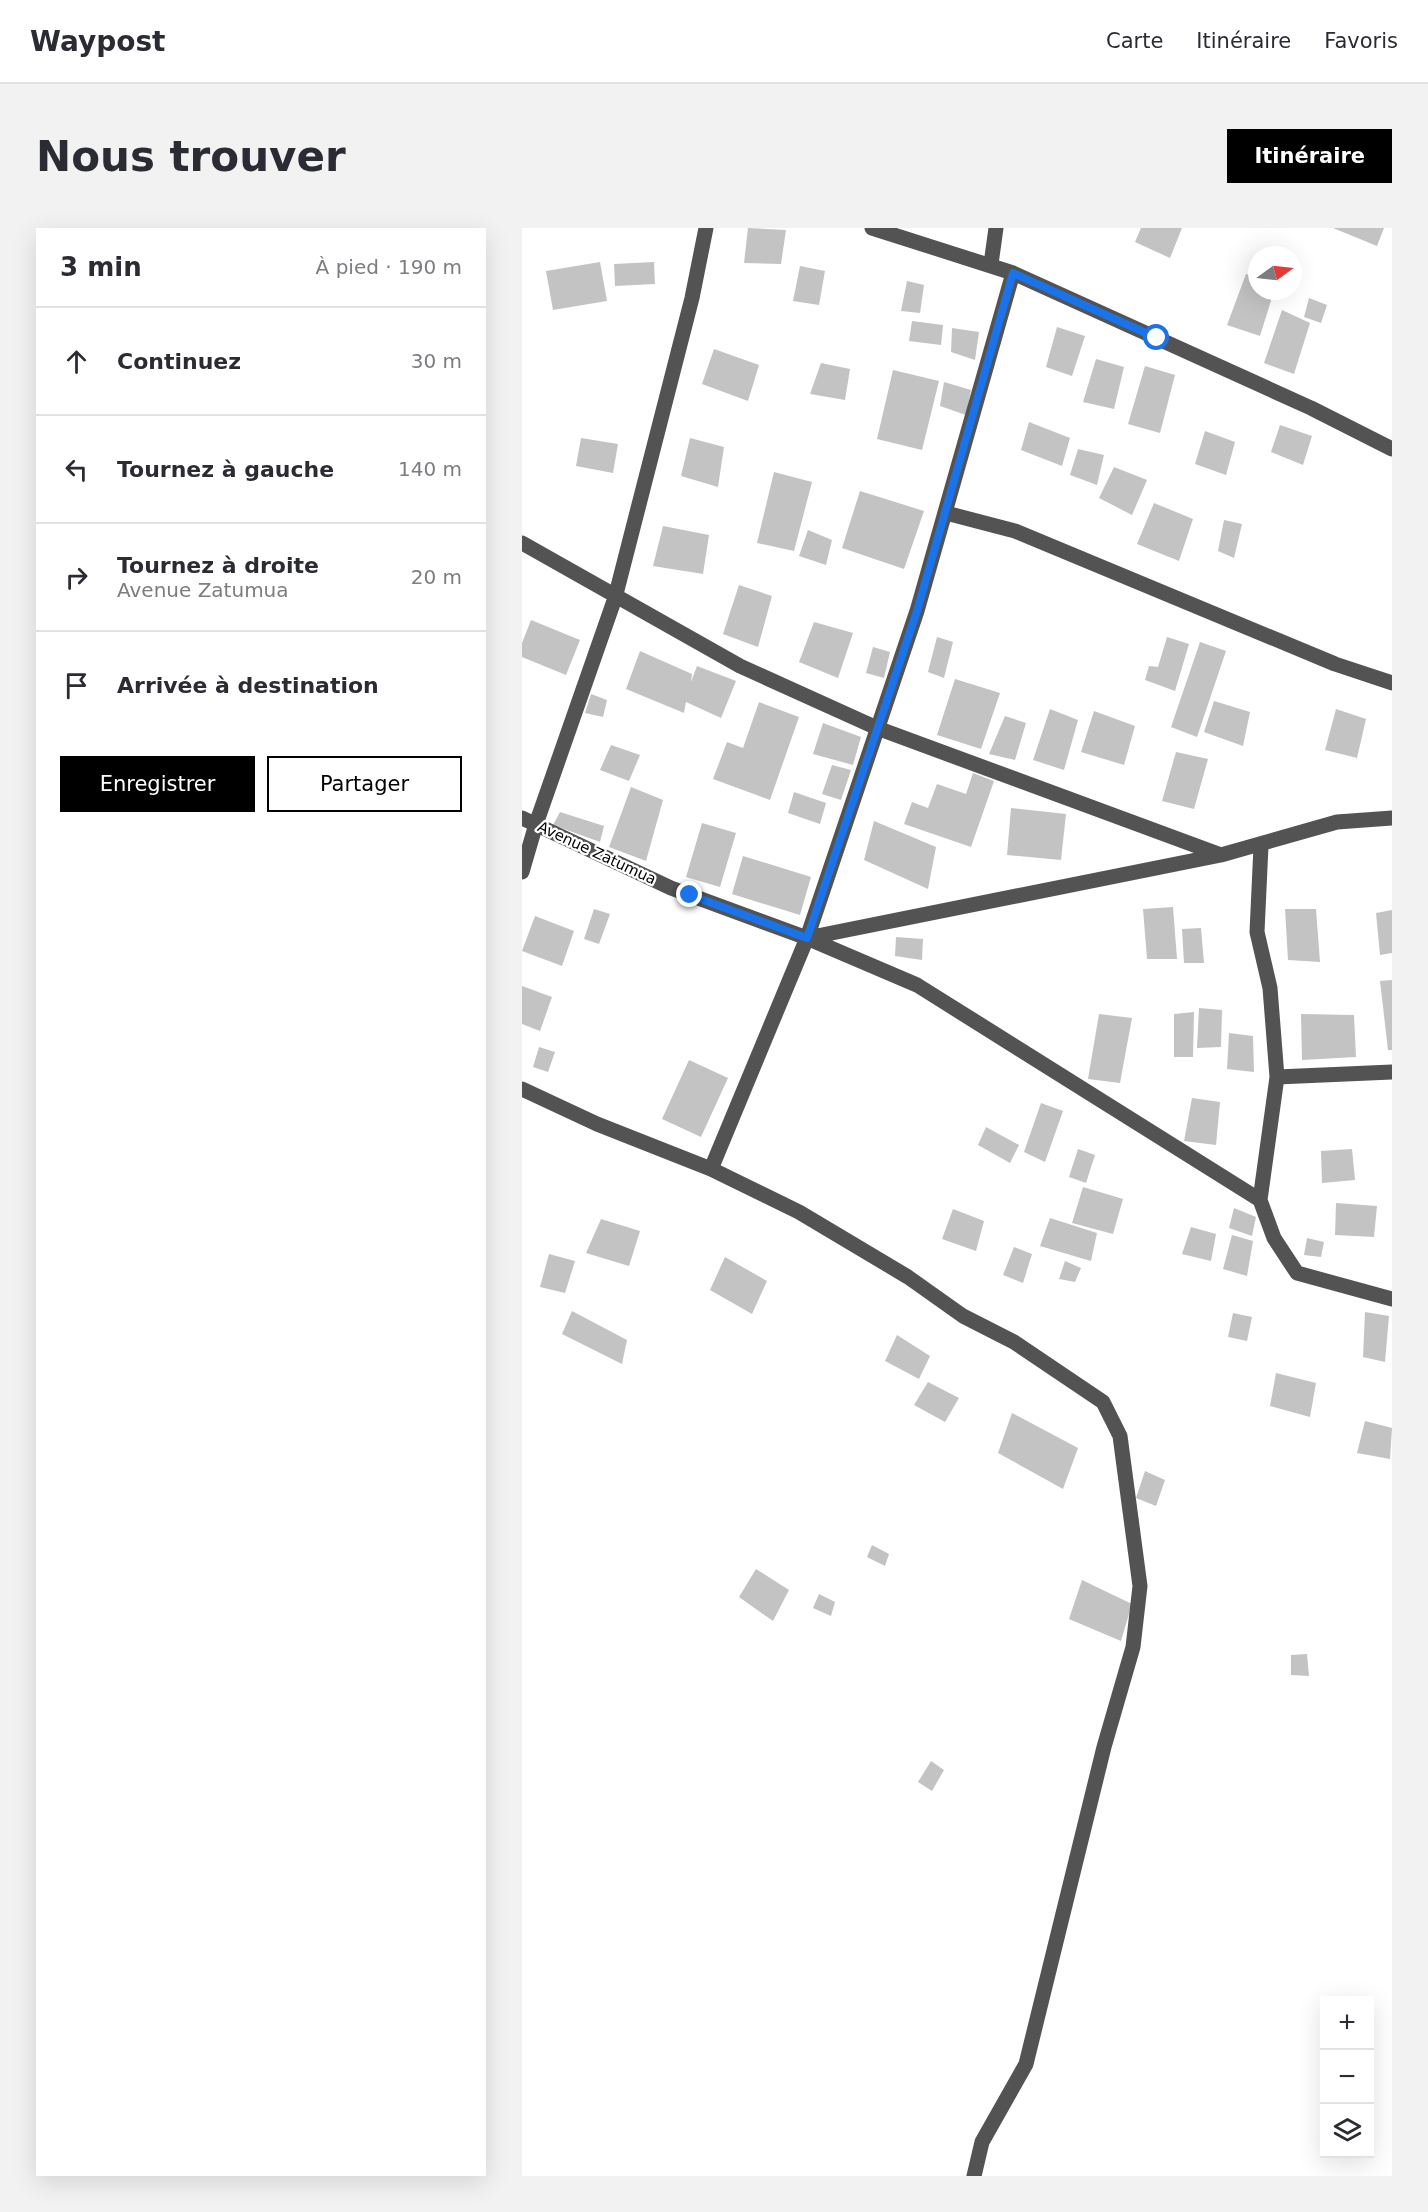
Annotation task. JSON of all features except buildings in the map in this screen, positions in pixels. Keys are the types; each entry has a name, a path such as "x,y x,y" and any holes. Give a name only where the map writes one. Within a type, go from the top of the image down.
{"street":[{"path":"522,872 529,821 615,598 689,310 706,228"},
{"path":"872,228 991,264 1013,273 1311,408 1392,449"},
{"path":"991,264 996,228"},
{"path":"711,1169 807,938 946,513 1013,273"},
{"path":"946,513 1015,531 1335,664 1392,683"},
{"path":"522,543 615,598 740,666 877,728 1221,855"},
{"path":"807,938 1221,855 1261,846 1298,831 1337,822 1392,818"},
{"name":"Avenue Zatumua","path":"529,821 671,888 807,938 918,985 1260,1200"},
{"path":"1261,846 1257,932 1270,988 1277,1077 1260,1200 1274,1238 1297,1273 1392,1299"},
{"path":"1277,1077 1365,1071 1392,1072"},
{"path":"522,1089 587,1119 711,1169 799,1212 908,1277 963,1316 1014,1342 1103,1402 1120,1437 1140,1586 1133,1647 1104,1747 1026,2064 982,2142 974,2176"}],"route":[{"path":"690,895 807,938 917,611 1013,273 1157,338"}]}
